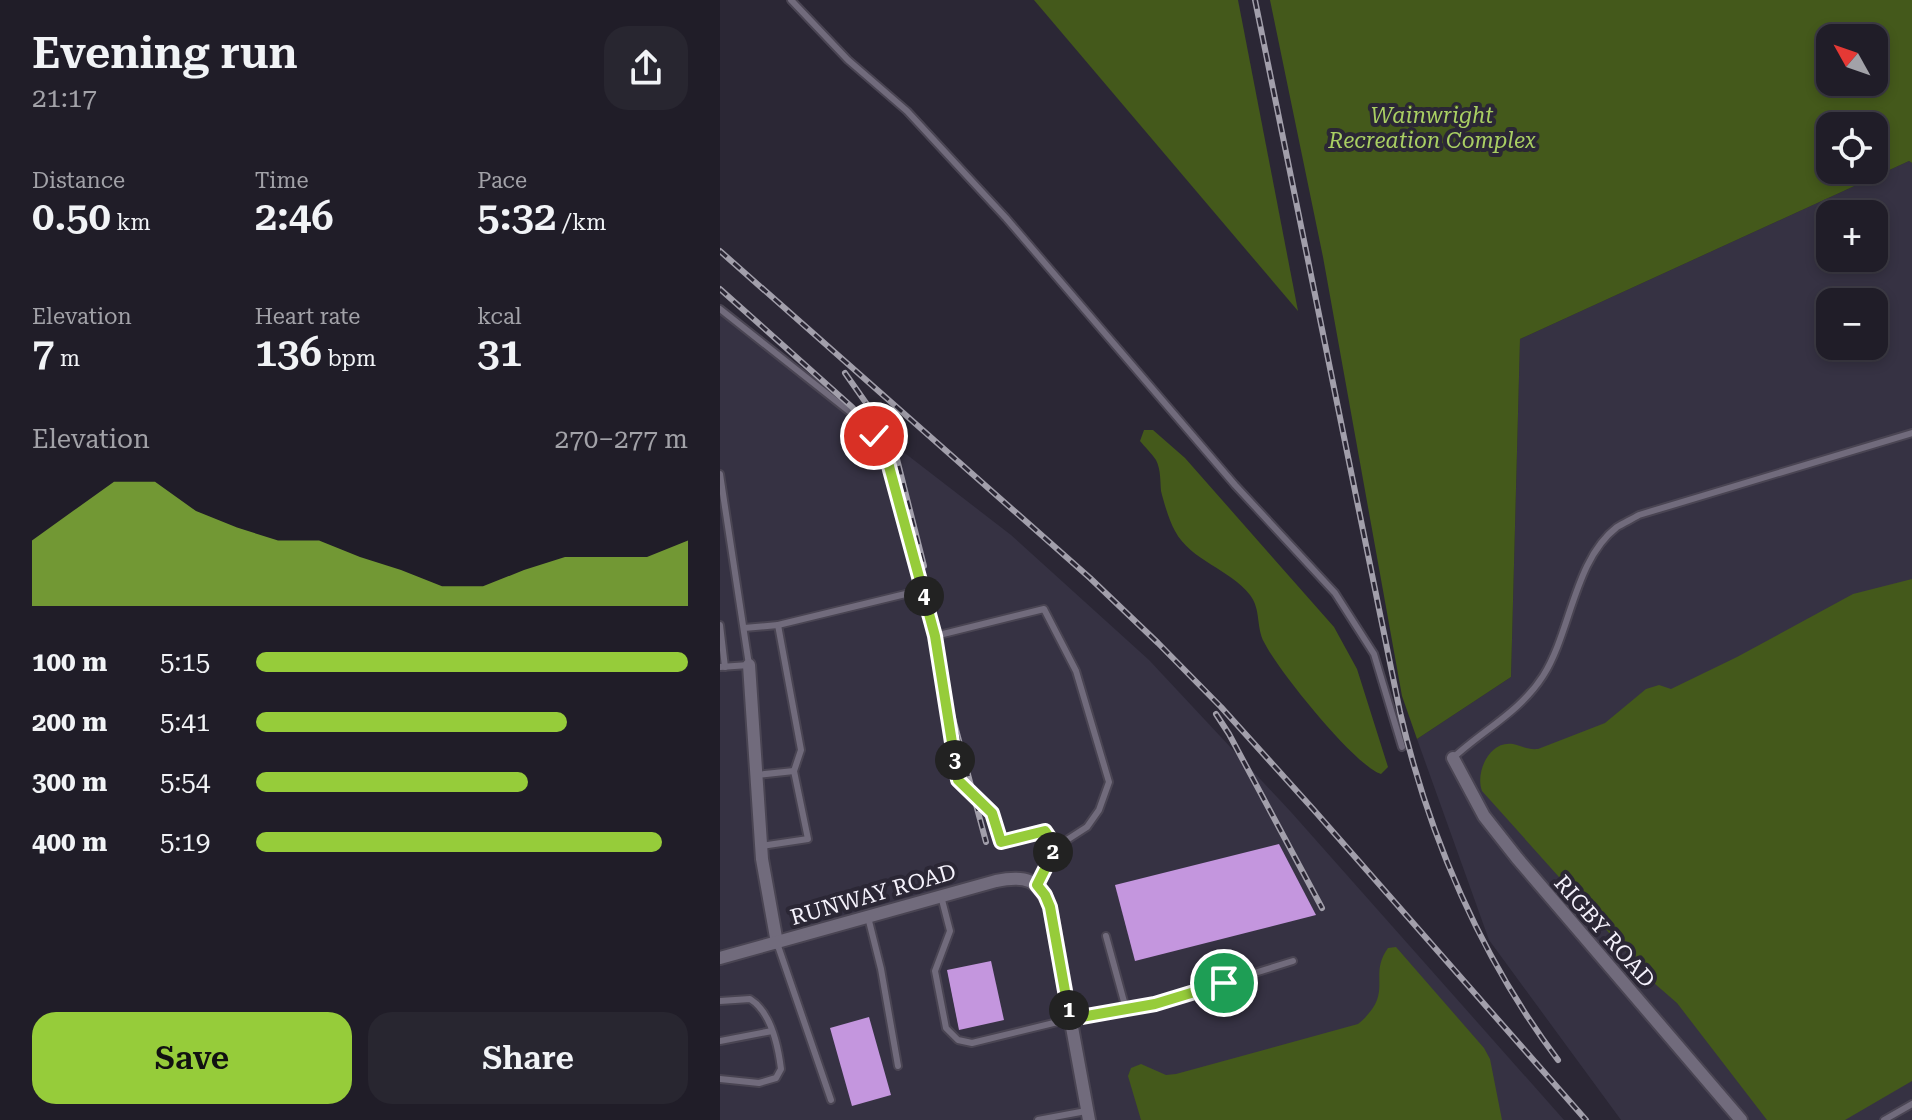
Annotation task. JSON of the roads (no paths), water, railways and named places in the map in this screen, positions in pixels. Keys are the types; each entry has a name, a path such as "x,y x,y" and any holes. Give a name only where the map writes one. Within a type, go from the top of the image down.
{"street":[{"path":"749,665 761,846 777,943"},
{"name":"RIGBY ROAD","path":"1453,758 1484,816 1517,858 1741,1120"},
{"name":"RUNWAY ROAD","path":"720,958 1013,877 1025,878 1037,885"},
{"path":"1037,885 1050,907 1088,1115"}],"lane":[{"path":"791,0 848,60 907,111 1006,218 1235,485 1335,593 1374,654 1402,747"},
{"path":"720,309 855,416 883,444 935,636 958,780 992,813 1001,842 1045,831 1056,847"},
{"path":"1453,758 1515,710 1535,688 1553,660 1589,567 1605,539 1617,527 1639,515 1912,433"},
{"path":"720,474 749,665 722,667 720,625"},
{"path":"720,535 730,534"},
{"path":"744,628 778,625 922,590"},
{"path":"935,636 1044,609 1076,671 1109,782 1099,810 1087,827 1056,847 1037,885"},
{"path":"761,846 808,839 794,771 801,750 778,625"},
{"path":"756,775 794,771"},
{"path":"941,896 950,931 935,971 946,1028 952,1036 972,1043 1070,1019 1155,1004 1293,961"},
{"path":"868,917 881,969 898,1066"},
{"path":"1106,936 1126,1009"},
{"path":"777,943 831,1100"},
{"path":"720,1001 743,998 754,1001 762,1009 772,1031 781,1069 776,1078 759,1083 720,1079"},
{"path":"720,1041 772,1031"},
{"path":"1884,1120 1912,1104"},
{"path":"1038,1120 1088,1115"}],"railway":[{"path":"1255,0 1412,759 1442,850 1461,895 1505,980 1558,1060"},
{"path":"720,251 1090,578 1158,643 1313,809 1586,1120"},
{"path":"720,289 852,407 871,429 883,455 986,842"},
{"path":"845,373 885,430 897,459 924,566"},
{"path":"1216,714 1322,908"}],"park label":[{"name":"Wainwright Recreation Complex","path":"1432,128"}]}
